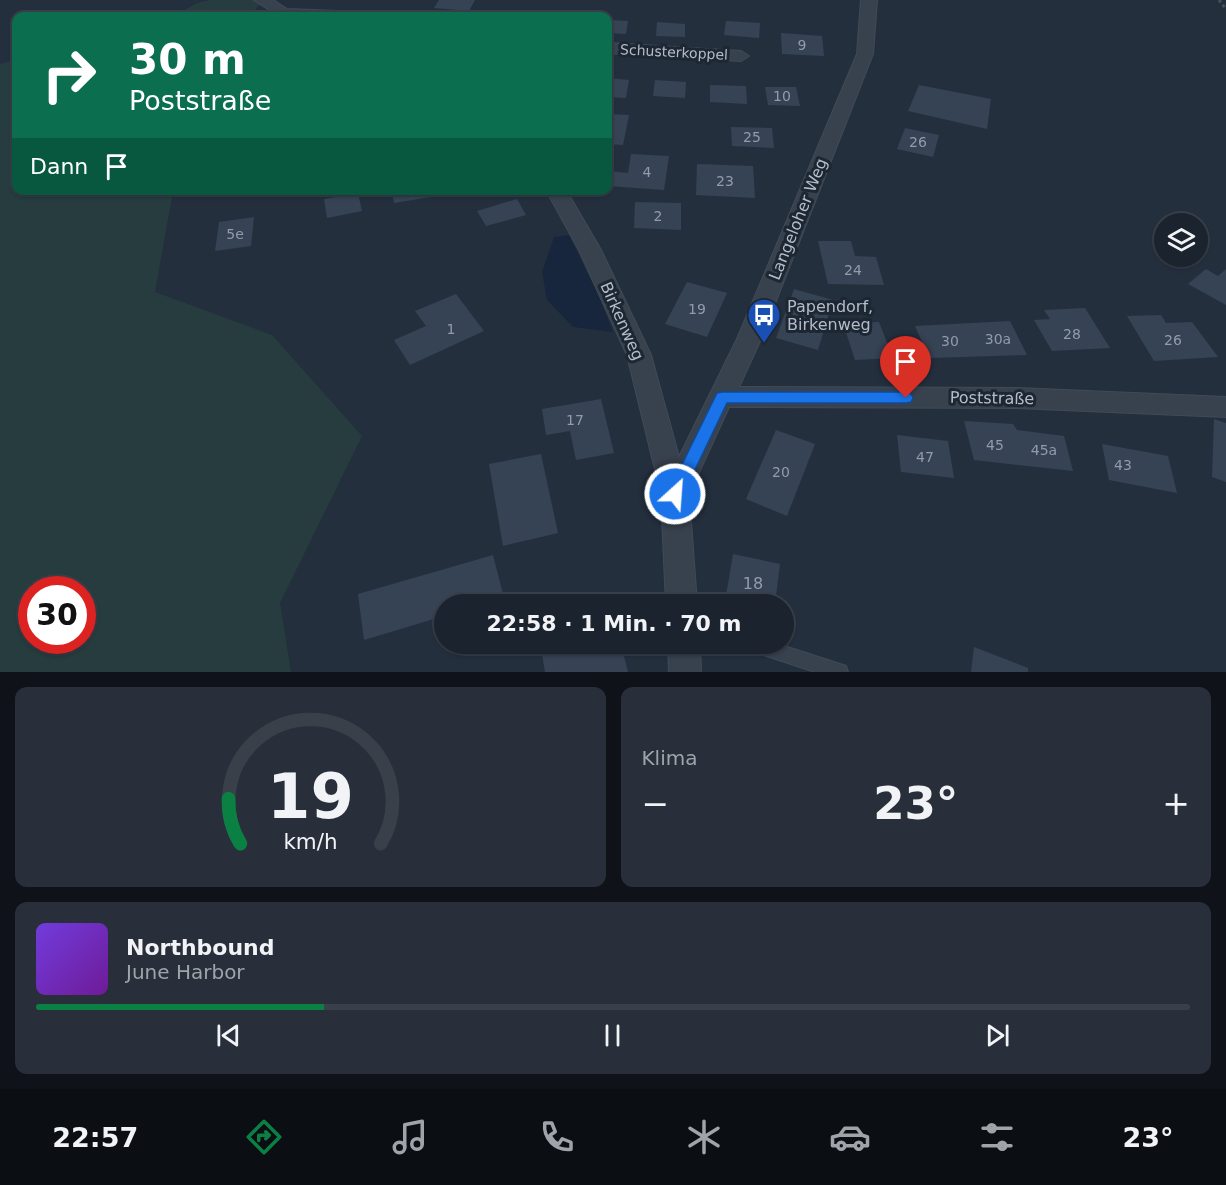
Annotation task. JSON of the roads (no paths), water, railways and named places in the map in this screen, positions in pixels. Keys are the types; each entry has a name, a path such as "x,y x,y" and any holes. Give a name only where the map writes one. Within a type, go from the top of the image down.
{"street":[{"path":"262,0 283,12"},
{"name":"Langeloher Weg","path":"680,594 675,494 753,328 865,54 869,0"},
{"name":"Schusterkoppel","path":"612,48 741,56"},
{"name":"Birkenweg","path":"559,195 590,250 639,355 675,494"},
{"name":"Poststraße","path":"722,398 1017,398 1226,407"},
{"path":"684,654 685,672"}],"lane":[{"path":"785,654 840,672"}],"water":[{"path":"569,235 598,294 613,332 573,327 547,300 542,272 554,237"}],"place":[{"name":"Papendorf, Birkenweg","path":"764,344"}]}
